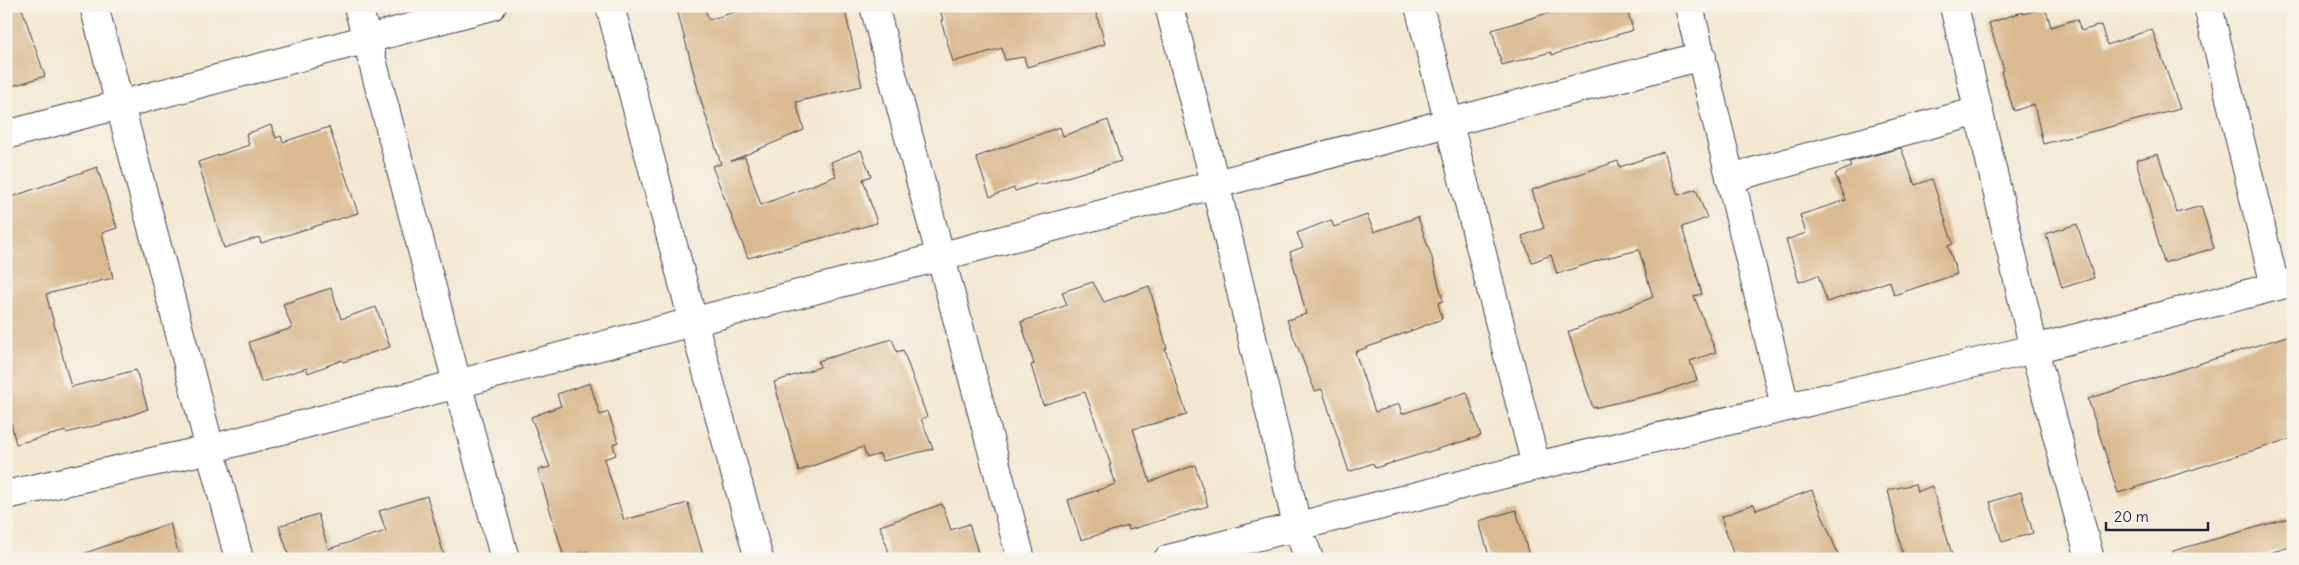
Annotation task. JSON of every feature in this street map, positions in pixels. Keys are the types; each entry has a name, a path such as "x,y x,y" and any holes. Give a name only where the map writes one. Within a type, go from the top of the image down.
{"street":[{"path":"94,6 239,559"},
{"path":"358,6 456,383 505,559"},
{"path":"6,135 492,6"},
{"path":"610,6 693,321 759,559"},
{"path":"874,6 1021,559"},
{"path":"1169,6 1215,183 1297,525 1309,559"},
{"path":"1419,6 1536,466"},
{"path":"1689,6 1785,406"},
{"path":"1954,6 2034,348 2090,559"},
{"path":"1168,559 1536,466 2034,348 2284,284 2208,6"},
{"path":"6,495 210,449 1449,121 1702,56"},
{"path":"1730,178 1979,111"}],"building":[{"path":"6,6 21,6 45,76 6,88"},
{"path":"676,6 704,6 709,20 753,6 844,6 862,86 796,102 804,130 731,161 745,157 761,205 836,176 831,162 861,150 871,176 863,179 877,223 748,258 712,166 721,164 702,104"},
{"path":"939,6 1094,6 1105,44 1027,67 1024,57 1005,60 1002,48 953,62"},
{"path":"1571,6 1626,6 1633,30 1552,55 1551,52 1502,65 1492,30"},
{"path":"2045,7 2051,27 2077,19 2081,31 2101,25 2107,45 2152,29 2180,109 2043,144 2034,104 2014,111 2001,71 2004,70 1989,23 2022,12 2023,14"},
{"path":"1108,120 1121,161 1040,185 1039,183 1015,191 1014,188 990,197 976,157 1060,127 1063,136"},
{"path":"271,125 276,138 281,136 283,142 329,127 358,213 261,243 259,237 224,248 198,162 249,145 246,134"},
{"path":"1901,148 1915,185 1932,179 1953,244 1948,246 1957,274 1894,295 1890,281 1827,302 1818,275 1799,282 1786,240 1806,233 1800,215 1846,200 1835,174 1851,167 1849,162"},
{"path":"1663,152 1678,195 1696,189 1707,218 1682,227 1702,294 1694,296 1716,352 1690,361 1697,380 1659,393 1593,408 1568,332 1653,297 1639,250 1606,258 1557,274 1551,255 1532,262 1522,236 1544,228 1532,190 1618,161 1620,167"},
{"path":"2158,154 2177,213 2201,206 2214,248 2164,263 2136,160"},
{"path":"97,167 117,228 102,233 113,278 46,294 71,387 136,370 148,409 118,420 16,444 11,423 6,424 6,199"},
{"path":"1367,215 1374,232 1418,217 1432,258 1443,301 1438,303 1442,319 1355,352 1375,412 1399,404 1402,414 1467,392 1481,436 1375,468 1373,463 1349,472 1322,389 1315,391 1287,320 1306,314 1290,252 1303,247 1297,233 1331,220 1334,227"},
{"path":"2077,224 2094,278 2062,288 2046,234"},
{"path":"1093,282 1104,302 1149,286 1167,348 1165,349 1187,415 1133,429 1150,482 1195,465 1208,506 1129,530 1128,526 1081,540 1068,500 1116,484 1109,465 1111,465 1085,392 1043,405 1031,365 1034,364 1021,322 1067,305 1062,292"},
{"path":"331,288 341,319 376,307 390,347 343,362 342,360 308,373 307,368 261,382 249,342 292,328 283,304"},
{"path":"2293,334 2293,438 2118,493 2088,399"},
{"path":"892,339 897,352 903,350 927,417 921,419 933,449 882,461 880,454 867,458 863,447 799,471 774,382 820,367 818,361"},
{"path":"590,383 600,415 608,412 618,442 613,444 616,455 604,459 624,520 688,503 704,559 591,559 588,551 564,557 538,470 550,467 531,417 561,406 557,394"},
{"path":"1915,484 1917,492 1932,486 1952,555 1937,559 1904,559 1888,490"},
{"path":"1812,490 1840,559 1735,559 1721,517 1754,504 1756,510"},
{"path":"2021,492 2033,533 2002,542 1990,502"},
{"path":"427,496 445,559 290,559 279,526 318,514 328,549 386,531 379,511"},
{"path":"942,504 951,530 969,524 980,559 891,559 880,526"},
{"path":"1516,510 1530,559 1490,559 1479,521"},
{"path":"2293,517 2293,546 2249,559 2174,559 2173,551"},
{"path":"170,523 180,559 81,559 80,555"}]}
